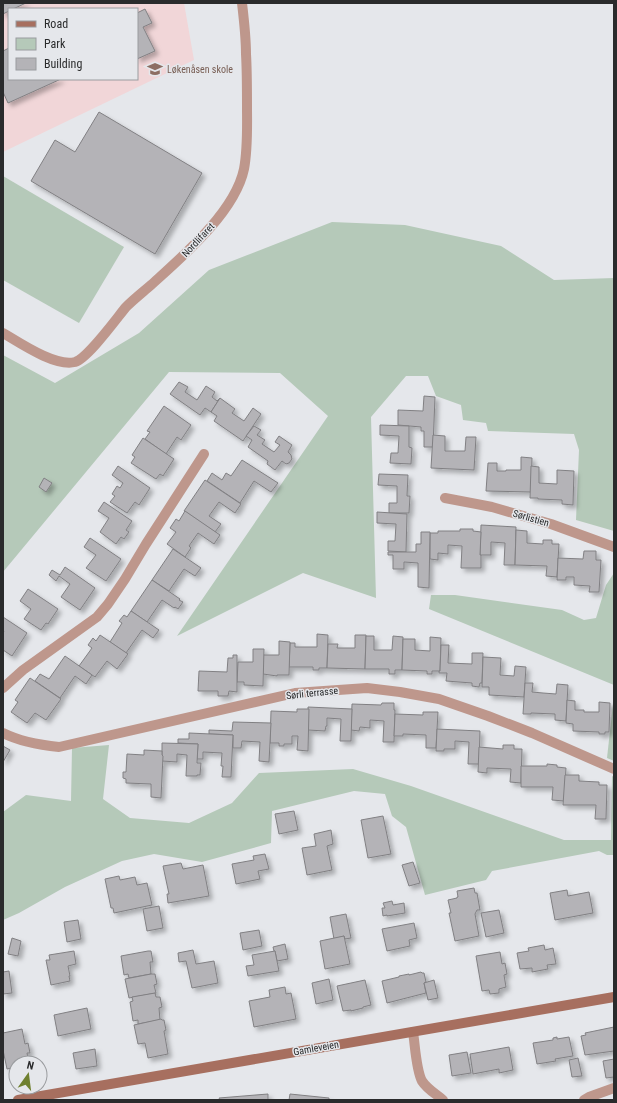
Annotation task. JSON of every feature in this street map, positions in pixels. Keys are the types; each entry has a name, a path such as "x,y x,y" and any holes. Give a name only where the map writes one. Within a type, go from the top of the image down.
{"street":[{"name":"Nordlifaret","path":"3,334 47,358 64,362 75,362 86,354 127,307 185,254 219,218 237,188 244,170 247,128 246,53 242,3"},
{"path":"3,688 23,670 97,617 125,579 204,454"},
{"name":"Sørlistien","path":"445,498 492,508 551,524 614,547"},
{"name":"Sørli terrasse","path":"3,733 13,738 39,745 58,747 295,693 367,688 439,699 532,733 614,769"},
{"name":"Gamleveien","path":"18,1100 614,997"},
{"path":"413,1032 422,1081 443,1100"},
{"path":"584,1100 614,1088"}],"shaded area":[{"name":"Løkenåsen skole","path":"3,3 184,3 194,60 3,152"}],"green space":[{"path":"3,176 124,247 79,323 3,280"},
{"path":"332,222 405,225 501,246 554,280 614,278 614,531 576,520 579,450 574,434 488,431 486,423 463,420 461,405 436,396 428,376 406,376 371,417 376,598 303,573 177,636 328,416 280,373 169,372 3,572 3,355 55,383 139,333 209,270"},
{"path":"614,573 614,685 429,609 431,595 455,595 562,610 584,620 596,618 606,585"},
{"path":"614,695 614,761 607,758"},
{"path":"109,745 103,799 130,818 189,823 232,803 259,773 353,769 411,786 564,840 611,840 612,776 614,777 614,855 607,855 599,851 492,871 486,880 425,895 406,827 392,816 385,794 354,791 272,811 271,843 202,862 154,854 122,861 65,887 19,913 3,920 3,812 26,795 71,801 72,748"}],"building":[{"path":"3,3 26,3 15,8 8,8 8,12 3,14"},
{"path":"145,9 152,23 143,27 155,51 138,59 138,12"},
{"path":"8,48 8,80 59,80 8,103 3,92 3,51"},
{"path":"99,112 202,173 155,254 31,181 55,140 75,152"},
{"path":"179,382 188,387 185,392 197,400 206,386 215,392 212,397 217,401 220,398 211,412 205,408 200,415 170,394"},
{"path":"424,396 435,397 433,447 424,447 424,431 421,431 421,427 398,425 398,410 423,411"},
{"path":"220,398 235,409 232,413 244,421 253,408 261,414 243,441 214,421 217,416 211,412"},
{"path":"164,406 191,425 181,440 177,437 166,454 145,439 150,432 147,431"},
{"path":"380,425 409,426 409,447 412,448 411,464 390,463 391,453 398,453 399,436 380,435"},
{"path":"254,426 261,430 257,435 265,440 262,444 274,452 280,445 275,442 279,436 292,445 288,452 292,459 289,463 286,464 282,461 275,470 267,464 268,461 248,447 252,440 246,436"},
{"path":"433,435 445,436 445,451 465,451 466,437 476,437 474,470 431,468"},
{"path":"143,438 174,459 163,476 160,474 156,479 131,463 135,457 132,455"},
{"path":"521,457 532,458 531,492 486,491 488,463 497,463 497,471 521,470"},
{"path":"242,460 278,483 271,492 254,481 240,503 207,481 212,473 222,480 226,473 231,476"},
{"path":"118,466 150,488 139,505 135,502 127,513 110,502 115,496 112,494 117,486 120,488 123,483 112,475"},
{"path":"531,466 539,467 539,483 557,484 557,470 574,471 573,505 562,504 562,500 530,498"},
{"path":"379,474 408,475 407,496 410,496 409,513 389,513 389,503 397,503 397,486 378,485"},
{"path":"44,478 52,483 46,492 39,487"},
{"path":"205,480 241,504 235,513 219,502 209,516 221,524 215,532 184,511"},
{"path":"104,502 132,521 126,530 129,532 124,539 121,537 116,544 100,532 109,518 98,511"},
{"path":"185,511 220,535 214,544 198,533 189,546 191,548 185,557 167,544 176,532 170,528 176,519 179,521"},
{"path":"377,512 407,514 406,552 388,551 388,541 395,541 396,524 377,523"},
{"path":"481,525 516,527 515,565 504,565 505,543 491,542 491,555 480,555"},
{"path":"460,529 473,529 473,531 481,532 481,568 461,568 462,546 448,545 448,554 438,553 438,560 430,559 430,533 438,533 438,531 460,531"},
{"path":"516,530 527,531 527,543 543,544 543,540 552,540 552,544 559,544 557,577 546,576 547,566 515,565"},
{"path":"421,532 430,532 429,588 418,587 418,563 404,562 404,569 393,569 393,555 388,555 388,552 416,552 416,544 421,544"},
{"path":"90,538 121,559 106,581 86,568 96,555 84,547"},
{"path":"173,549 201,568 195,576 184,569 169,591 152,580"},
{"path":"584,551 596,551 596,560 601,560 599,592 589,592 590,586 574,585 574,577 566,577 566,580 557,580 558,558 583,559"},
{"path":"65,567 95,588 80,610 61,597 70,584 59,576 56,581 49,575 52,570 60,575"},
{"path":"152,580 183,602 178,609 162,600 147,622 131,611"},
{"path":"28,589 58,609 48,624 46,623 41,630 24,619 31,609 20,601"},
{"path":"131,611 159,630 153,638 142,630 126,653 110,642 122,623 119,621 124,615 127,617"},
{"path":"3,617 27,633 12,656 3,650"},
{"path":"317,634 328,635 327,668 313,670 313,667 289,667 290,643 295,643 295,647 317,647"},
{"path":"100,635 128,654 117,669 107,661 95,677 79,666 92,648 88,645 93,638 96,641"},
{"path":"355,635 366,635 365,669 327,668 328,644 338,644 337,648 355,648"},
{"path":"366,636 374,636 374,650 392,650 393,636 403,637 402,670 395,670 395,674 389,674 389,669 365,669"},
{"path":"430,637 441,638 440,671 432,671 432,674 427,674 427,671 402,670 403,639 415,639 415,650 430,651"},
{"path":"279,641 290,642 289,675 277,676 263,674 263,655 279,655"},
{"path":"441,645 449,645 448,663 472,664 472,653 483,653 482,683 480,683 479,687 472,686 472,683 446,681 447,673 439,673"},
{"path":"253,649 264,649 263,686 244,685 244,682 237,682 238,662 253,662"},
{"path":"233,655 237,655 237,692 229,691 228,696 218,696 218,691 198,691 199,671 227,672 228,658 233,658"},
{"path":"65,656 92,675 86,684 75,676 60,698 35,681 40,674 49,679"},
{"path":"483,657 501,658 500,675 514,676 515,666 526,667 524,697 489,695 489,687 482,687"},
{"path":"30,678 61,699 46,720 35,713 27,723 11,712 18,702 15,700"},
{"path":"525,683 533,683 532,692 556,694 557,684 568,685 566,721 555,720 555,714 523,714"},
{"path":"567,700 575,701 575,710 584,710 584,712 599,712 599,702 610,703 609,732 599,734 599,732 573,731 573,724 566,723"},
{"path":"382,703 394,703 394,742 383,742 384,721 370,720 370,728 360,727 359,731 351,730 352,704 381,705"},
{"path":"308,707 352,709 351,741 340,741 341,719 327,718 327,726 325,731 308,730"},
{"path":"297,709 309,709 308,751 297,750 298,736 292,736 292,744 284,744 284,746 279,746 279,743 270,743 271,711 297,712"},
{"path":"423,712 438,712 436,748 426,748 426,735 403,734 403,736 394,736 395,714 423,715"},
{"path":"233,722 271,723 269,762 259,761 260,742 242,741 241,748 233,748 233,735 209,734 209,730 232,731"},
{"path":"437,729 480,731 479,764 468,764 469,742 455,741 455,749 436,751"},
{"path":"189,733 233,735 231,777 222,777 222,753 203,752 203,759 197,759 198,744 178,743 178,739 189,739"},
{"path":"162,743 198,744 197,763 201,763 200,775 186,776 187,755 177,754 177,762 162,761"},
{"path":"503,745 514,745 514,749 522,749 521,783 510,782 511,769 487,768 487,773 478,772 479,747 503,749"},
{"path":"3,746 10,750 3,762"},
{"path":"144,750 162,751 161,798 151,797 151,784 126,783 126,779 123,778 123,772 126,772 127,754 144,755"},
{"path":"547,764 566,768 564,801 552,800 553,787 521,787 521,766 547,766"},
{"path":"565,775 579,775 579,781 599,782 599,785 607,785 606,819 595,819 596,805 563,805"},
{"path":"294,811 298,830 279,834 275,814"},
{"path":"383,816 391,854 368,858 361,820"},
{"path":"331,830 333,844 327,846 332,870 307,875 302,848 316,846 314,834"},
{"path":"265,854 269,869 258,871 260,879 236,884 232,864 254,860 253,856"},
{"path":"413,862 420,883 409,886 402,865"},
{"path":"181,863 183,869 203,865 209,896 168,903 167,894 169,894 163,866"},
{"path":"119,876 120,880 135,877 137,885 147,883 152,905 114,913 113,908 111,908 105,879"},
{"path":"474,888 475,893 477,893 480,910 477,910 475,914 479,936 455,941 449,913 451,913 448,900 458,897 457,891"},
{"path":"567,890 568,896 589,892 593,913 555,920 550,893"},
{"path":"392,901 393,905 404,903 405,913 383,916 382,908 385,908 383,903"},
{"path":"159,906 163,928 147,931 143,909"},
{"path":"499,910 504,933 486,937 481,913"},
{"path":"346,914 351,938 345,939 344,936 334,939 330,917"},
{"path":"78,920 81,939 67,942 64,922"},
{"path":"414,923 417,938 409,940 410,946 387,951 382,929"},
{"path":"259,930 262,946 243,950 240,933"},
{"path":"344,936 350,964 325,969 320,941"},
{"path":"12,938 21,941 18,956 8,954"},
{"path":"285,944 288,959 277,961 273,947"},
{"path":"544,945 545,950 553,948 556,964 547,965 548,969 532,972 532,968 520,969 517,953 529,951 528,948"},
{"path":"193,950 196,964 214,961 218,983 192,988 186,961 179,962 178,953"},
{"path":"74,951 76,964 68,966 70,981 51,985 46,960 50,960 49,955"},
{"path":"151,951 153,962 150,962 151,974 129,978 128,974 124,975 121,956"},
{"path":"275,951 279,971 248,976 246,966 254,965 252,955"},
{"path":"500,952 502,964 505,963 507,974 504,975 506,987 499,989 499,993 490,994 489,990 482,991 476,956"},
{"path":"9,971 12,993 3,994 3,972"},
{"path":"421,972 424,973 426,993 387,1003 382,981"},
{"path":"155,974 157,984 154,985 156,993 129,998 125,979"},
{"path":"329,979 333,1000 316,1004 312,983"},
{"path":"365,980 371,1005 351,1011 343,1011 337,986"},
{"path":"434,980 438,998 428,1000 424,983"},
{"path":"285,987 286,994 291,993 296,1019 254,1027 249,1001 270,997 269,990"},
{"path":"155,993 156,997 160,997 162,1007 159,1008 160,1020 138,1024 138,1020 133,1021 130,1002 133,1001 132,997"},
{"path":"87,1008 91,1029 58,1036 54,1015"},
{"path":"161,1019 164,1020 166,1030 164,1031 168,1054 148,1058 145,1043 138,1044 134,1025"},
{"path":"614,1027 614,1051 585,1055 581,1036 586,1035 585,1033"},
{"path":"22,1029 25,1044 28,1043 30,1053 27,1053 27,1055 8,1055 7,1069 3,1050 3,1033"},
{"path":"557,1037 557,1039 569,1037 573,1056 537,1064 533,1043 553,1040 553,1038"},
{"path":"509,1047 513,1070 499,1073 499,1069 473,1074 470,1054"},
{"path":"95,1049 97,1066 76,1069 73,1053"},
{"path":"467,1052 471,1073 452,1076 449,1055"},
{"path":"578,1058 582,1076 572,1077 569,1060"},
{"path":"614,1059 614,1077 606,1078 603,1061"},
{"path":"268,1094 268,1100 220,1100 219,1098"},
{"path":"290,1094 329,1098 329,1100 289,1100"}],"place":[{"name":"Løkenåsen skole","path":"155,69"}]}
